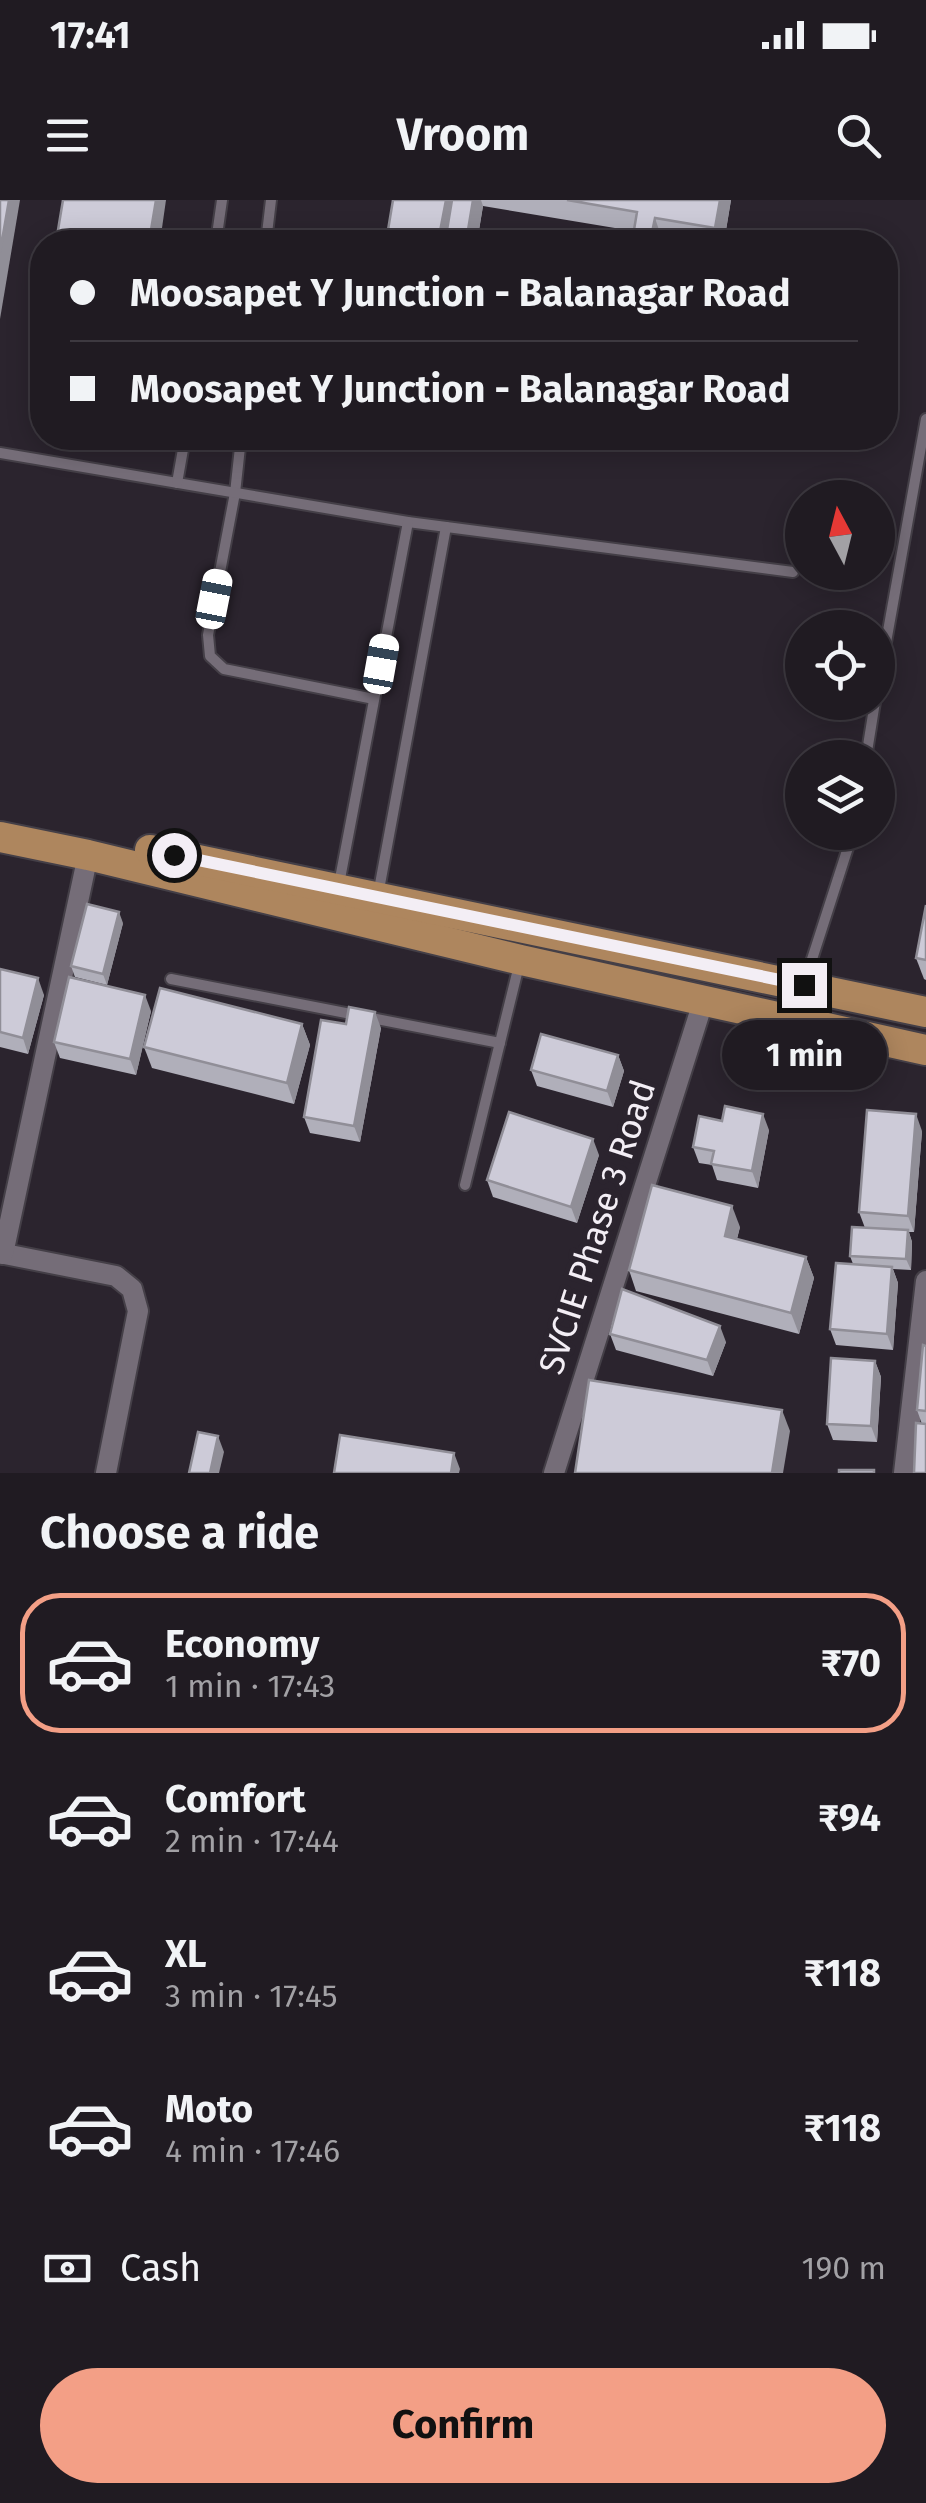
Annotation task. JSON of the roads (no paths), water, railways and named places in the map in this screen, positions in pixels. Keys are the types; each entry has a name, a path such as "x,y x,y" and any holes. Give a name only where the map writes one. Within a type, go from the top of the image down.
{"main road":[{"path":"0,817 926,1012"},
{"path":"0,838 88,855 521,960 926,1050"}],"street":[{"path":"88,855 2,1253 116,1276 132,1289 138,1311 106,1473"},
{"name":"SVCIE Phase 3 Road","path":"554,1473 704,1002"},
{"path":"904,1473 926,1281"}],"lane":[{"path":"218,230 222,200"},
{"path":"267,230 271,200"},
{"path":"892,610 926,419"},
{"path":"177,483 182,450"},
{"path":"240,450 208,634 210,656 224,669 374,699"},
{"path":"0,453 408,522 785,571"},
{"path":"338,890 408,522"},
{"path":"378,898 446,527"},
{"path":"804,985 847,850"},
{"path":"465,1184 521,960"},
{"path":"170,980 500,1043"}]}
